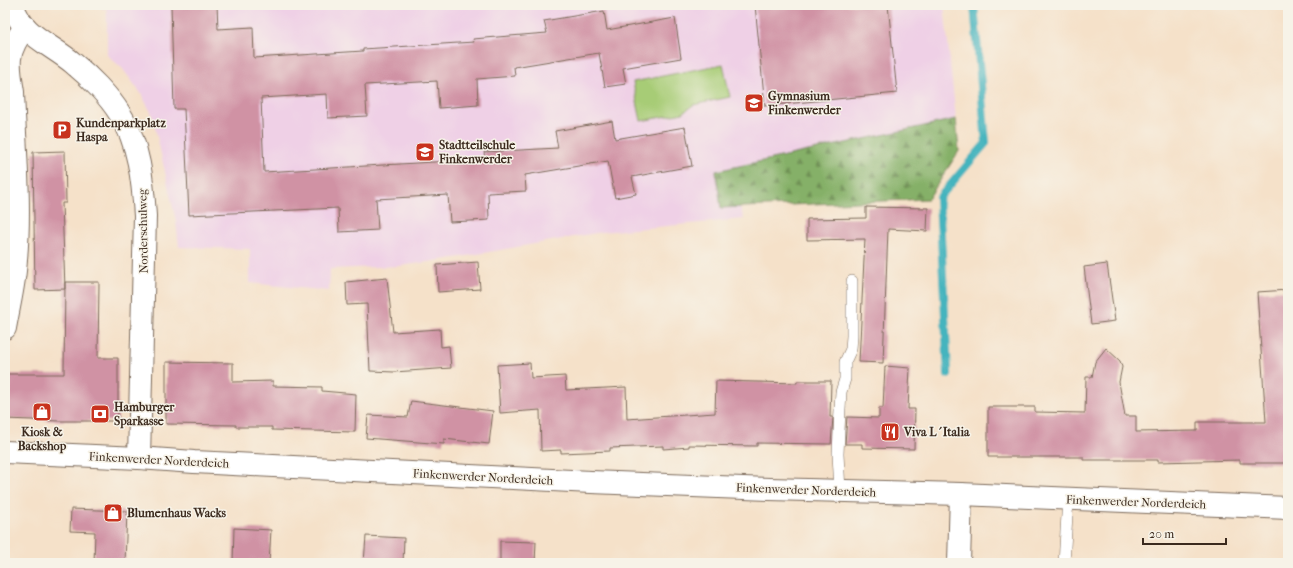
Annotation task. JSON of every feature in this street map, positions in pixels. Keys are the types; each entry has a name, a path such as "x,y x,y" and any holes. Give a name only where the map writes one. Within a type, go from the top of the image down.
{"street":[{"name":"Norderschulweg","path":"13,5 25,27 90,77 120,114 131,138 139,163 144,191 145,216 140,458"},
{"path":"5,328 16,259 18,209 10,57 12,48 25,27"},
{"name":"Finkenwerder Norderdeich","path":"5,452 140,458 485,478 769,490 961,494 1288,508"},
{"path":"959,563 961,494"}],"lane":[{"path":"840,491 838,454 840,409 841,392 845,380 845,362 851,349 852,281"},
{"path":"1064,563 1068,499"}],"shaded area":[{"name":"Stadtteilschule Finkenwerder","path":"101,5 944,5 956,119 784,158 735,192 744,219 602,232 461,257 400,266 330,269 329,291 250,283 250,249 179,247 176,221 152,114 140,92 122,68 107,55 107,9 101,8"}],"green space":[{"path":"723,64 730,97 693,105 683,113 641,121 633,82"},
{"path":"956,119 959,151 928,199 721,208 716,171"}],"building":[{"path":"171,5 217,5 218,29 253,27 254,58 474,42 473,39 547,33 544,21 604,11 607,30 675,18 681,58 623,68 626,84 605,87 599,53 514,67 515,76 477,79 478,105 439,108 437,81 365,85 367,116 328,118 327,94 261,98 264,172 485,159 484,152 558,148 555,131 612,121 615,139 685,127 692,166 632,177 636,194 615,198 608,161 525,175 526,191 488,193 489,220 450,222 448,195 376,199 378,230 339,232 338,208 189,215 184,109 174,109"},
{"path":"755,5 888,5 897,93 765,106"},
{"path":"65,151 66,203 62,203 65,289 35,290 33,152"},
{"path":"866,207 928,208 927,231 888,229 883,363 859,362 865,239 807,240 807,219 866,218"},
{"path":"478,262 480,289 438,292 437,265"},
{"path":"1107,264 1115,321 1091,324 1084,267"},
{"path":"387,278 393,332 440,329 441,347 449,346 451,368 394,372 370,371 367,304 347,305 346,282"},
{"path":"65,282 99,282 98,358 118,358 118,421 5,419 5,374 64,374"},
{"path":"1288,290 1288,463 1240,463 1240,460 1158,462 1158,460 1083,460 1083,457 988,457 988,407 1035,407 1035,412 1085,413 1086,377 1092,377 1095,362 1106,348 1120,361 1122,367 1119,382 1125,416 1136,416 1136,432 1197,431 1197,422 1266,422 1257,292"},
{"path":"166,362 233,363 233,382 273,381 273,386 322,387 322,391 356,394 355,432 272,430 272,427 236,427 236,425 166,424"},
{"path":"530,363 531,378 565,376 566,390 626,387 627,419 715,413 716,381 797,383 797,381 831,381 830,417 833,417 831,444 757,443 757,446 689,445 689,447 663,449 663,446 610,448 610,451 561,453 561,450 541,451 540,410 500,413 497,365"},
{"path":"885,366 910,368 908,409 915,409 914,449 862,448 862,444 845,444 847,417 879,418 879,408 883,408"},
{"path":"411,401 493,411 489,444 444,439 444,444 366,438 368,415 408,417"},
{"path":"71,509 127,511 125,563 94,563 95,532 70,531"},
{"path":"234,528 271,530 269,563 233,563"},
{"path":"366,536 404,538 403,563 364,563"},
{"path":"500,541 536,542 535,563 500,563"}],"waterway":[{"path":"948,374 939,198 986,143 974,5"}],"place":[{"name":"Gymnasium Finkenwerder","path":"754,103"},
{"name":"Kundenparkplatz Haspa","path":"62,130"},
{"name":"Stadtteilschule Finkenwerder","path":"425,152"},
{"name":"Kiosk & Backshop","path":"42,412"},
{"name":"Hamburger Sparkasse","path":"100,414"},
{"name":"Viva L´Italia","path":"890,432"},
{"name":"Blumenhaus Wacks","path":"113,513"}]}
